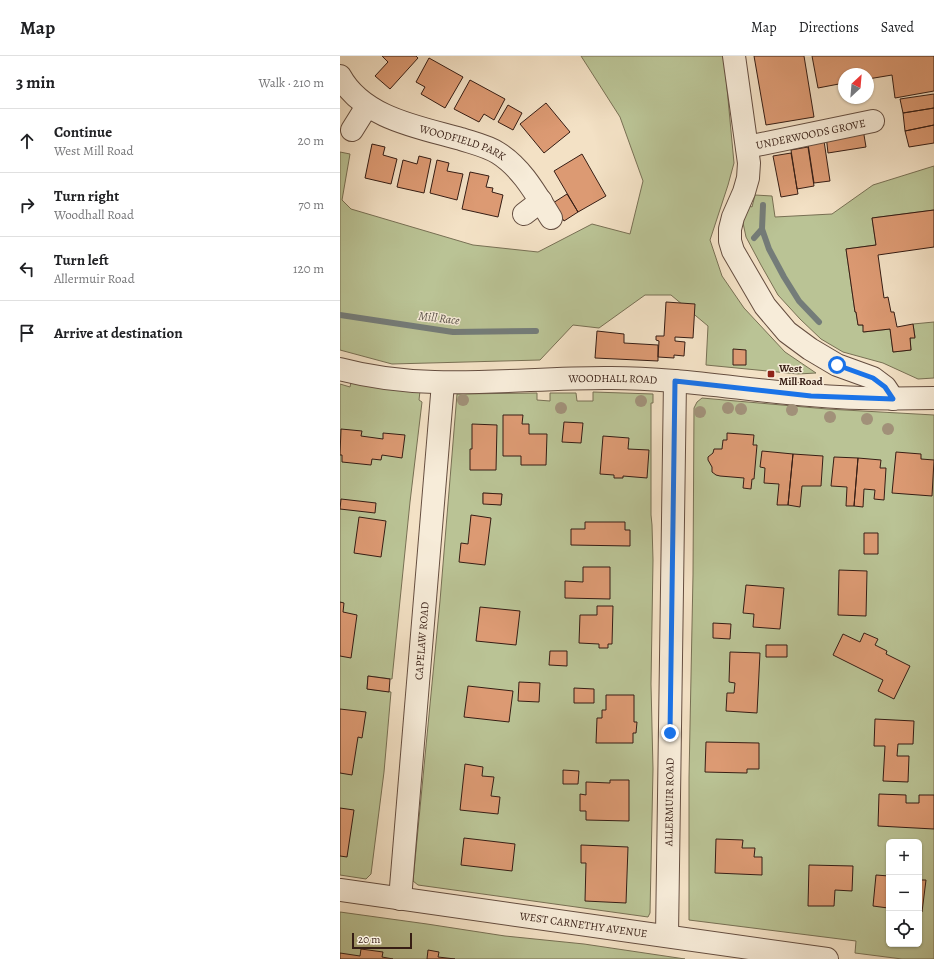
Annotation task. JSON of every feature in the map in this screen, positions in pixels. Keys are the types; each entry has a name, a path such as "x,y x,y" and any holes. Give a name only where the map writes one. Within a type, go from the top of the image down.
{"street":[{"path":"734,56 749,162 748,178 730,229 730,241 733,251 765,306 787,332 810,349 837,365 873,378 885,387 893,399"},
{"name":"WOODFIELD PARK","path":"340,76 353,93 367,106 386,116 478,144 497,152 513,164 527,181 539,211"},
{"path":"352,130 367,106"},
{"name":"UNDERWOODS GROVE","path":"747,146 873,121"},
{"name":"WOODHALL ROAD","path":"340,369 377,377 443,383 611,378 675,381 811,396 893,399 934,398"},
{"name":"ALLERMUIR ROAD","path":"667,935 675,381"},
{"name":"CAPELAW ROAD","path":"400,899 443,383"},
{"name":"WEST CARNETHY AVENUE","path":"340,890 667,935 827,959"}],"green space":[{"path":"581,56 724,56 734,163 710,240 722,276 744,308 785,352 816,373 798,374 706,365 708,326 671,295 645,295 599,328 573,325 540,360 392,364 340,350 340,152 350,154 342,200 351,209 473,245 538,252 592,224 630,234 643,181 620,117"},
{"path":"934,166 934,210 872,218 876,245 846,249 855,312 858,325 863,325 864,332 890,329 893,352 911,350 910,338 915,337 913,324 934,322 934,378 918,379 883,363 843,352 821,339 778,295 746,237 742,218 747,205 752,207 755,195 772,196 775,217 832,214 873,185"},
{"path":"352,378 420,391 419,400 422,402 392,679 368,676 367,689 391,692 384,772 371,874 366,879 340,875 340,384 350,387"},
{"path":"593,392 653,394 653,403 651,403 651,515 653,560 651,684 653,769 650,913 648,917 418,885 413,881 440,601 457,394 537,393 537,400 550,401 550,393 576,393 577,401 593,401","holes":["483,493 502,494 501,505 483,503"]},
{"path":"702,398 827,409 934,415 934,959 902,959 855,953 856,941 689,920 689,778 693,575 694,408 697,402"},
{"path":"340,912 505,936 584,944 685,959 340,959"}],"building":[{"path":"382,56 416,56 418,58 390,89 375,76 388,62"},
{"path":"754,56 804,56 814,117 766,125"},
{"path":"812,56 934,56 934,91 895,98 892,75 874,78 874,68 838,68 838,84 818,88"},
{"path":"429,58 463,77 445,108 421,94 425,87 416,82"},
{"path":"470,80 505,99 494,120 484,114 479,122 454,109"},
{"path":"934,94 934,108 903,113 900,99"},
{"path":"546,103 570,132 544,153 520,124"},
{"path":"508,105 522,113 513,130 498,122"},
{"path":"934,108 934,125 905,131 903,113"},
{"path":"934,125 934,143 909,147 905,131"},
{"path":"863,129 866,147 828,153 826,135"},
{"path":"824,141 830,181 814,183 808,144"},
{"path":"372,144 385,147 383,155 397,159 391,184 365,178"},
{"path":"808,147 814,186 797,189 791,150"},
{"path":"791,153 798,194 781,197 773,156"},
{"path":"582,154 606,196 578,212 554,171"},
{"path":"419,156 431,159 424,193 397,187 403,160 417,164"},
{"path":"437,160 449,163 447,171 463,174 457,200 430,193"},
{"path":"470,172 489,176 486,187 493,188 492,192 503,195 498,217 462,209"},
{"path":"567,194 578,212 564,221 553,203"},
{"path":"934,210 934,247 878,255 884,298 888,297 891,312 894,312 897,327 913,324 915,338 910,338 911,350 893,352 890,329 863,332 863,325 858,325 846,249 876,245 872,218"},
{"path":"666,302 695,304 693,338 675,337 675,341 685,342 684,356 674,355 674,358 658,357 659,341 656,340 656,336 664,336"},
{"path":"597,331 624,334 624,343 658,345 658,361 595,358"},
{"path":"733,349 746,350 746,365 733,365"},
{"path":"503,415 523,415 522,424 529,424 529,434 547,434 546,465 521,465 521,456 503,456"},
{"path":"564,422 583,423 581,443 562,442"},
{"path":"472,424 497,425 496,470 470,470"},
{"path":"341,429 362,431 361,436 383,439 383,433 405,435 402,458 382,455 381,460 372,459 371,465 342,462 342,455 340,455"},
{"path":"727,433 754,435 753,445 757,445 754,479 752,479 751,489 743,488 744,478 720,476 712,472 712,467 708,457 713,453 714,449 722,449 723,440 727,440"},
{"path":"603,436 629,438 628,449 649,450 647,478 623,476 623,478 614,478 614,475 600,474"},
{"path":"762,451 793,454 788,505 777,505 779,484 764,483 765,468 760,467"},
{"path":"896,452 921,454 921,459 934,460 932,496 892,493"},
{"path":"793,454 823,456 821,486 802,486 800,507 788,505"},
{"path":"834,457 858,458 854,506 846,506 847,487 831,486"},
{"path":"858,458 881,460 880,468 886,468 884,500 874,499 875,490 864,489 863,507 854,506"},
{"path":"483,493 502,494 501,505 483,504"},
{"path":"341,499 376,503 375,513 340,509"},
{"path":"471,515 491,518 485,565 459,562 461,543 468,544"},
{"path":"359,517 386,521 381,557 354,553"},
{"path":"585,522 625,522 625,530 630,530 630,546 571,545 571,529 585,529"},
{"path":"864,533 878,533 878,554 864,554"},
{"path":"583,567 610,567 610,599 565,598 565,581 583,582"},
{"path":"839,570 867,571 866,616 838,615"},
{"path":"746,585 784,588 780,629 753,627 754,614 743,613"},
{"path":"340,602 344,603 343,612 357,615 351,658 340,656"},
{"path":"597,606 613,606 612,644 608,644 608,648 599,648 599,644 579,643 580,615 597,615"},
{"path":"480,607 520,611 516,645 476,641"},
{"path":"713,623 731,624 730,639 713,638"},
{"path":"864,633 878,639 875,645 887,651 886,654 910,666 894,699 878,691 883,680 833,655 843,634 860,642"},
{"path":"766,645 787,645 787,657 766,657"},
{"path":"550,651 567,651 567,666 549,665"},
{"path":"730,652 760,653 757,713 726,711 727,693 734,693 735,683 729,682"},
{"path":"368,676 390,679 389,692 367,689"},
{"path":"519,682 540,683 539,702 518,701"},
{"path":"468,686 513,691 509,722 464,717"},
{"path":"574,688 594,689 594,703 574,703"},
{"path":"606,695 634,695 634,722 637,722 636,733 633,733 633,743 596,743 597,718 602,718 602,710 606,710"},
{"path":"340,709 366,712 362,738 358,737 352,775 340,773"},
{"path":"875,719 914,721 913,744 898,744 897,756 909,756 908,782 883,781 885,746 874,746"},
{"path":"706,742 759,743 759,769 747,769 747,773 705,772"},
{"path":"465,764 483,767 482,776 494,777 491,796 500,797 498,814 460,810"},
{"path":"563,770 579,771 578,784 563,784"},
{"path":"610,780 629,780 629,821 586,820 586,811 580,811 580,794 586,795 586,782 610,783"},
{"path":"879,794 906,795 906,803 919,803 919,795 934,795 934,829 878,826"},
{"path":"340,808 354,810 347,857 340,856"},
{"path":"464,838 515,844 512,871 461,865"},
{"path":"716,839 743,840 742,848 755,848 754,857 762,857 762,875 715,873"},
{"path":"581,845 628,847 626,903 585,901 586,863 581,863"},
{"path":"809,865 853,866 852,891 835,890 834,906 808,906"},
{"path":"876,875 886,876 886,908 873,906"},
{"path":"922,880 926,880 922,912"},
{"path":"361,949 383,952 382,957 393,959 340,959 340,953 360,956"},
{"path":"428,950 439,952 438,957 455,959 427,959"}],"waterway":[{"path":"763,205 762,229 769,249 799,301 819,322"},
{"path":"754,238 762,229"},
{"name":"Mill Race","path":"340,315 453,332 536,331"}],"place":[{"name":"West Mill Road","path":"771,374"}],"route":[{"path":"670,733 675,381 811,396 893,399 885,387 873,378 837,365"}]}
